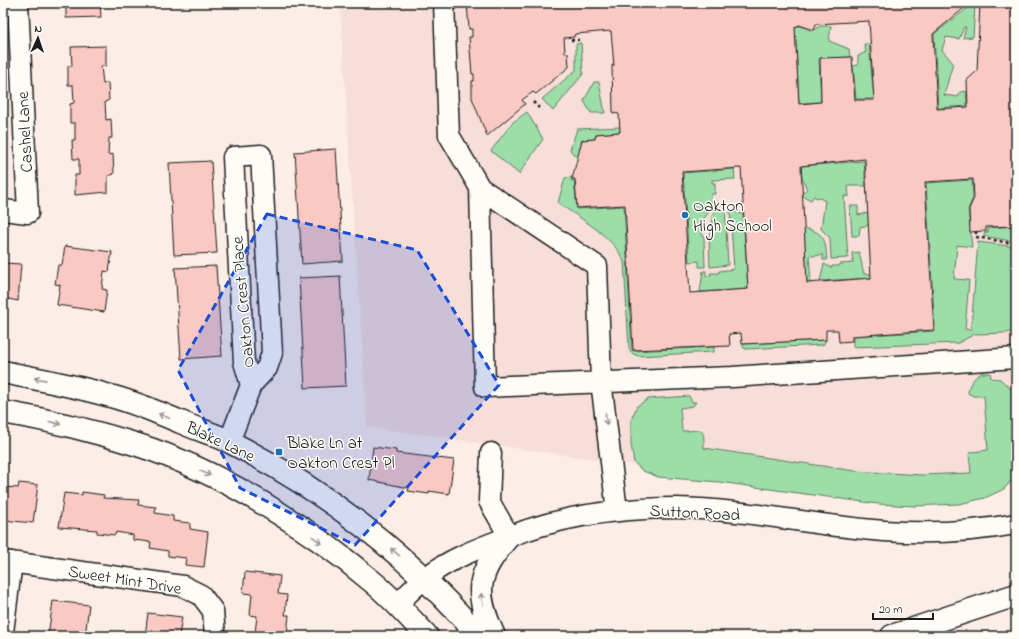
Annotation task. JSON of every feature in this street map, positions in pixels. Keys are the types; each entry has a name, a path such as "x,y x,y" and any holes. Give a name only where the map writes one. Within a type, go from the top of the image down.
{"main road":[{"name":"Blake Lane","path":"3,372 104,394 146,408 229,442 297,480 346,512 400,556 424,578 479,636"},
{"name":"Blake Lane","path":"3,412 37,418 139,445 234,486 272,508 333,551 375,584 427,636"},
{"path":"494,636 480,598 481,582 486,568 494,554 509,536"},
{"path":"892,636 1016,595"}],"street":[{"name":"Cashel Lane","path":"3,210 28,213 18,3"},
{"path":"444,3 449,135 480,188 597,266 602,381 617,511"},
{"name":"Oakton Crest Place","path":"229,442 251,385 267,368 272,353 261,155 233,157 244,362 251,385"},
{"path":"480,188 486,387 602,381 732,377 1016,358"},
{"path":"491,453 489,501 509,536"},
{"name":"Sutton Road","path":"397,605 424,578 459,557 536,526 564,519 617,511 678,508 713,510 883,531 921,533 991,529 1016,524"},
{"path":"3,632 7,562"},
{"name":"Sweet Mint Drive","path":"7,562 182,586 201,595 213,611 216,636"}],"path":[{"path":"571,40 579,40"},
{"path":"533,102 539,108"},
{"path":"976,231 976,237 1016,244"}],"highlighted area":[{"path":"267,214 417,250 499,385 355,545 240,488 178,370"}],"shaded area":[{"name":"Oakton High School","path":"340,3 1016,3 1016,485 958,493 821,491 367,427"}],"green space":[{"path":"973,4 975,6 973,37 963,38 966,27 964,27 959,39 946,37 942,50 953,63 944,95 958,97 960,92 966,91 967,106 938,108 934,34"},
{"path":"800,26 813,31 820,26 831,26 829,41 849,49 850,57 819,59 821,102 799,103 795,27"},
{"path":"581,43 583,74 553,111 542,99 576,70 576,44"},
{"path":"864,44 869,44 874,99 856,99 853,66 858,65 858,56 866,52"},
{"path":"594,82 599,82 605,113 591,113 584,101"},
{"path":"527,112 543,139 519,174 491,151 512,123"},
{"path":"620,127 620,132 596,134 595,139 583,140 578,159 570,150 577,129"},
{"path":"864,161 866,186 848,186 849,197 844,196 848,258 831,259 830,238 821,229 825,201 814,196 811,200 803,196 802,193 807,189 802,178 801,166"},
{"path":"734,169 735,179 712,180 712,183 715,183 715,194 711,194 712,207 699,226 704,238 705,267 699,267 699,261 689,262 683,173"},
{"path":"572,177 571,181 574,180 577,209 624,206 632,351 714,347 714,352 638,356 631,353 629,349 624,262 620,253 605,236 586,221 558,203 565,178"},
{"path":"972,180 973,198 968,209 972,247 957,245 954,279 969,280 965,329 971,330 978,242 1016,247 1016,330 1007,333 975,334 958,343 853,347 853,336 935,331 926,183"},
{"path":"850,206 858,206 858,215 868,213 869,225 860,227 859,236 852,236"},
{"path":"717,209 725,210 728,265 710,267 709,237 713,223 711,217"},
{"path":"730,211 743,214 748,289 700,292 703,271 706,271 706,276 711,276 710,273 719,273 719,271 734,269"},
{"path":"1016,226 1016,242 984,236 984,233 988,232 988,228"},
{"path":"804,228 817,232 823,238 826,247 827,260 823,260 823,255 809,256 811,283 807,283"},
{"path":"859,252 864,274 871,274 871,278 820,281 824,264 832,268 832,266 839,266 840,264 853,263 852,253"},
{"path":"826,340 823,345 745,349 743,347 743,344"},
{"path":"981,373 990,373 991,378 1000,379 1016,394 1016,473 1004,489 985,498 959,504 914,506 878,504 719,482 658,477 643,471 634,463 631,444 631,420 637,406 648,399 689,396 692,402 696,402 693,406 680,408 682,431 701,431 704,436 704,448 855,471 922,475 971,473 969,454 972,452 988,450 984,396 973,396 968,393 969,386"}],"building":[{"path":"66,3 100,3 101,17 66,18"},
{"path":"275,3 311,3 311,5 275,7"},
{"path":"467,3 970,3 933,34 937,109 968,107 967,80 977,71 980,3 1016,3 1016,73 1013,73 1013,87 1016,87 1016,226 986,227 986,231 970,232 969,209 974,198 973,179 925,182 934,330 852,336 852,341 839,342 838,330 826,330 826,340 742,344 741,333 729,334 730,346 633,350 625,205 577,208 575,179 572,179 582,140 595,139 596,134 620,132 619,114 613,113 612,65 614,66 611,31 575,34 574,37 564,38 565,53 568,53 569,67 536,94 533,92 522,100 525,104 487,136 472,98 472,81 474,81 474,74 472,74 469,37 472,37 472,29 469,29","holes":["869,21 874,100 855,100 852,57 820,58 821,102 799,104 795,27 799,25 814,30 816,24","865,159 871,278 807,283 801,166","741,168 748,289 690,293 682,172"]},
{"path":"106,46 106,66 101,66 103,84 108,83 109,100 105,102 106,120 111,119 112,138 109,138 108,155 113,154 114,174 108,176 108,192 75,195 75,175 79,175 79,159 73,159 72,140 75,140 75,123 70,123 70,104 74,103 73,85 68,85 68,66 72,66 71,47"},
{"path":"336,149 343,261 302,264 295,152"},
{"path":"211,161 217,253 174,255 169,163"},
{"path":"65,246 112,252 109,272 104,271 102,289 107,290 104,312 57,305 60,285 55,284 58,265 62,265"},
{"path":"3,263 21,264 18,301 3,298"},
{"path":"216,266 222,356 181,359 175,268"},
{"path":"340,276 346,386 305,388 299,278"},
{"path":"373,447 396,450 396,453 454,460 449,494 429,491 429,494 408,491 409,488 369,480"},
{"path":"19,483 38,485 33,523 3,520 3,487 18,488"},
{"path":"82,492 104,495 103,498 139,500 138,505 156,507 155,513 173,516 173,521 190,523 190,529 208,532 204,567 185,565 186,558 168,556 168,551 150,548 151,542 133,540 133,535 116,532 115,535 97,533 97,530 59,527 64,493 82,495"},
{"path":"245,572 280,576 278,594 287,595 285,615 289,615 287,634 296,634 295,636 261,636 261,633 255,633 257,616 250,615 252,594 243,593"},
{"path":"53,601 89,605 85,636 48,636"},
{"path":"148,613 182,617 179,636 145,636"}],"place":[{"name":"Oakton High School","path":"685,215"},
{"name":"Blake Ln at Oakton Crest Pl","path":"279,452"}]}
